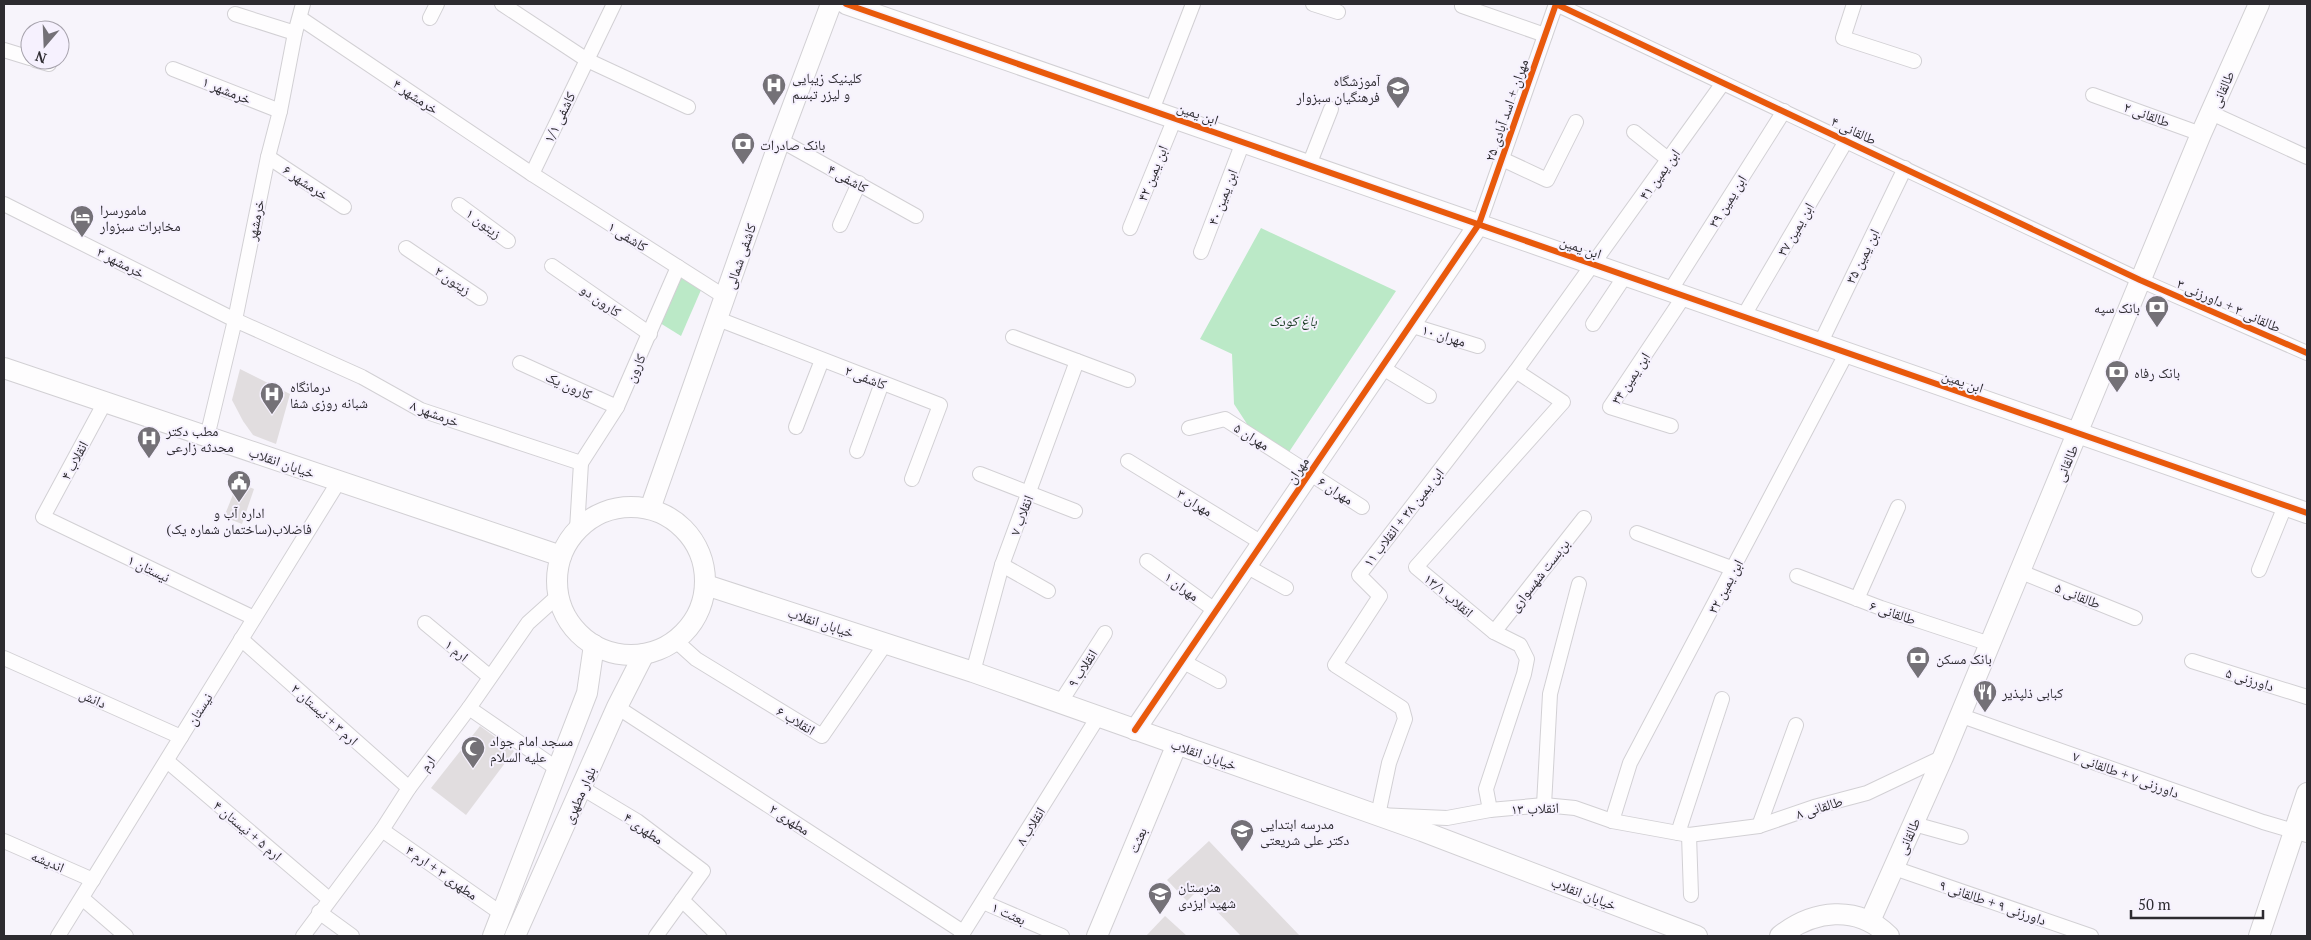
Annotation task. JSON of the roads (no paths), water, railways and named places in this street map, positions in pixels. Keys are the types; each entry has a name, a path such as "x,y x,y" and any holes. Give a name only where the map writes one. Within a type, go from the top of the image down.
{"main road":[{"name":"کاشفی شمالی","path":"650,508 780,140 831,4"},
{"name":"ابن یمین","path":"846,4 2078,435 2307,513"},
{"name":"طالقانی","path":"1870,921 1944,757 1960,714 2078,435 2201,134 2259,4"},
{"name":"مهران","path":"1135,730 1479,224"},
{"name":"خیابان انقلاب","path":"4,368 561,556"},
{"path":"630,506 650,508 669,516 685,529 697,546 704,565 706,585 702,606 692,625 676,641 661,650 644,654 618,654 594,645 577,632 565,616 558,596 557,570 568,542 577,529 593,517 611,509 630,506"},
{"name":"خیابان انقلاب","path":"706,585 973,672 1378,815 1697,936"},
{"name":"بلوار مطهری","path":"494,936 588,694 594,645"},
{"name":"بلوار مطهری","path":"520,934 617,707 644,654"},
{"name":"بعثت","path":"1097,936 1177,744"},
{"path":"2259,936 2301,833 2307,793"},
{"path":"1780,936 1807,918 1839,913 1870,921 1889,936"}],"street":[{"path":"430,18 438,4"},
{"path":"502,4 587,60 688,107"},
{"name":"کاشفی ۱/۱","path":"532,174 614,4"},
{"path":"1152,110 1192,4"},
{"path":"1313,4 1338,12"},
{"name":"مهران + اسد آبادی ۲۵","path":"1479,224 1556,4"},
{"name":"طالقانی ۴","path":"1556,4 2140,280"},
{"path":"1854,4 1843,38 1914,61"},
{"path":"1462,6 1546,35"},
{"name":"خرمشهر","path":"207,437 235,320 268,157 280,111 294,33 302,11"},
{"name":"خرمشهر ۴","path":"302,11 532,174"},
{"path":"235,14 294,33"},
{"path":"4,50 20,55"},
{"name":"خرمشهر ۱","path":"173,69 280,111"},
{"name":"ابن یمین ۴۱","path":"1594,265 1723,83"},
{"name":"طالقانی ۲","path":"2093,94 2201,134"},
{"path":"1309,165 1331,108"},
{"name":"ابن یمین ۳۹","path":"1677,294 1784,111"},
{"path":"2211,113 2307,157"},
{"name":"ابن یمین ۴۲","path":"1130,228 1175,118"},
{"path":"1502,159 1547,180 1576,122"},
{"path":"1634,132 1669,160"},
{"name":"کاشفی ۴","path":"780,140 916,216"},
{"name":"ابن یمین ۳۷","path":"1743,317 1846,141"},
{"name":"ابن یمین ۴۰","path":"1201,252 1243,142"},
{"name":"خرمشهر ۶","path":"268,157 344,207"},
{"name":"ابن یمین ۳۵","path":"1820,344 1904,168"},
{"name":"کاشفی ۱","path":"532,174 725,297"},
{"path":"840,225 859,184"},
{"name":"خرمشهر ۳","path":"5,205 235,320"},
{"name":"زیتون ۱","path":"459,205 508,241"},
{"name":"زیتون ۲","path":"406,248 480,298"},
{"name":"ابن یمین ۳۸ + انقلاب ۱۱","path":"1378,815 1389,763 1405,719 1402,708 1335,665 1380,596 1359,575 1516,371 1594,265"},
{"name":"کارون دو","path":"552,266 650,334"},
{"name":"کارون","path":"581,463 617,407 678,267"},
{"path":"1592,324 1625,276"},
{"name":"طالقانی ۳ + داورزنی ۳","path":"2140,280 2307,353"},
{"name":"ابن یمین ۳۴","path":"1671,426 1610,407 1677,294"},
{"name":"کاشفی ۲","path":"718,319 940,405 912,479"},
{"name":"خرمشهر ۸","path":"235,320 362,378 421,410 581,463"},
{"name":"مهران ۱۰","path":"1410,325 1478,346"},
{"path":"1013,336 1128,380"},
{"name":"ابن یمین ۳۲","path":"1612,821 1630,763 1846,354"},
{"path":"796,427 822,360"},
{"name":"انقلاب ۷","path":"973,672 1002,565 1077,361"},
{"name":"کارون یک","path":"520,363 617,407"},
{"path":"1381,367 1429,396"},
{"name":"انقلاب ۱۳/۱","path":"1490,810 1486,789 1524,674 1527,659 1520,645 1494,632 1416,567 1563,402 1516,371"},
{"path":"857,451 882,383"},
{"name":"انقلاب ۴","path":"44,517 105,402"},
{"name":"مهران ۵","path":"1190,428 1225,419 1310,473"},
{"name":"مهران ۳","path":"1128,461 1262,543"},
{"path":"577,529 581,463"},
{"name":"مهران ۶","path":"1310,473 1362,507"},
{"path":"980,474 1075,511"},
{"name":"نیستان","path":"58,936 339,481"},
{"path":"2259,570 2284,506"},
{"path":"1857,599 1898,507"},
{"name":"نیستان ۱","path":"44,517 254,618"},
{"name":"بن‌بست شهسواری","path":"1494,632 1584,518"},
{"path":"1637,533 1734,569"},
{"name":"مهران ۱","path":"1147,561 1216,611"},
{"path":"1002,565 1048,591"},
{"path":"1246,566 1286,588"},
{"name":"طالقانی ۵","path":"2020,572 2135,618"},
{"name":"طالقانی ۶","path":"1797,576 1857,599 1990,644"},
{"path":"1544,805 1550,694 1579,584"},
{"name":"ارم","path":"303,936 319,912 382,830 409,788 469,708 528,623 558,596"},
{"name":"ارم ۱","path":"425,623 490,677"},
{"name":"انقلاب ۹","path":"1060,703 1105,633"},
{"name":"ارم ۳ + نیستان ۲","path":"242,639 409,788"},
{"name":"انقلاب ۶","path":"676,641 696,659 822,736 886,643"},
{"name":"دانش","path":"4,658 182,737"},
{"path":"1182,661 1219,681"},
{"name":"داورزنی ۵","path":"2192,661 2307,697"},
{"path":"1691,895 1683,834 1722,699"},
{"name":"مطهری ۲","path":"617,707 962,934"},
{"path":"469,708 559,770"},
{"name":"داورزنی ۷ + طالقانی ۷","path":"1960,714 2263,822 2301,833"},
{"name":"انقلاب ۸","path":"962,934 1098,717"},
{"path":"1759,826 1796,725"},
{"name":"طالقانی ۸","path":"1683,834 1759,826 1814,807 1866,793 1944,757"},
{"name":"ارم ۵ + نیستان ۴","path":"167,761 329,899"},
{"name":"مطهری ۴","path":"582,788 637,821 703,871 682,900"},
{"name":"انقلاب ۱۳","path":"1378,815 1447,818 1490,810 1544,805 1575,808 1612,821 1683,834"},
{"path":"1914,824 1961,837"},
{"name":"مطهری ۳ + ارم ۴","path":"382,830 502,914"},
{"name":"اندیشه","path":"4,842 93,880"},
{"name":"داورزنی ۹ + طالقانی ۹","path":"1894,868 2091,936"},
{"path":"82,898 126,936"},
{"path":"656,936 682,900 720,936"},
{"name":"بعثت ۱","path":"982,902 1062,936"},
{"path":"319,912 352,936"}],"place":[{"name":"کلینیک زیبایی و لیزر تبسم","path":"774,106"},
{"name":"آموزشگاه فرهنگیان سبزوار","path":"1398,109"},
{"name":"بانک صادرات","path":"743,165"},
{"name":"مامورسرا مخابرات سبزوار","path":"82,238"},
{"name":"بانک سپه","path":"2157,328"},
{"name":"بانک رفاه","path":"2117,393"},
{"name":"درمانگاه شبانه روزی شفا","path":"272,415"},
{"name":"مطب دکتر محدثه زارعی","path":"149,459"},
{"name":"اداره آب و فاضلاب(ساختمان شماره یک)","path":"239,503"},
{"name":"بانک مسکن","path":"1918,679"},
{"name":"کبابی ذلپذیر","path":"1985,713"},
{"name":"مسجد امام جواد علیه السلام","path":"473,769"},
{"name":"مدرسه ابتدایی دکتر علی شریعتی","path":"1242,852"},
{"name":"هنرستان شهید ایزدی","path":"1160,915"}],"park label":[{"name":"باغ کودک","path":"1293,320"}]}
